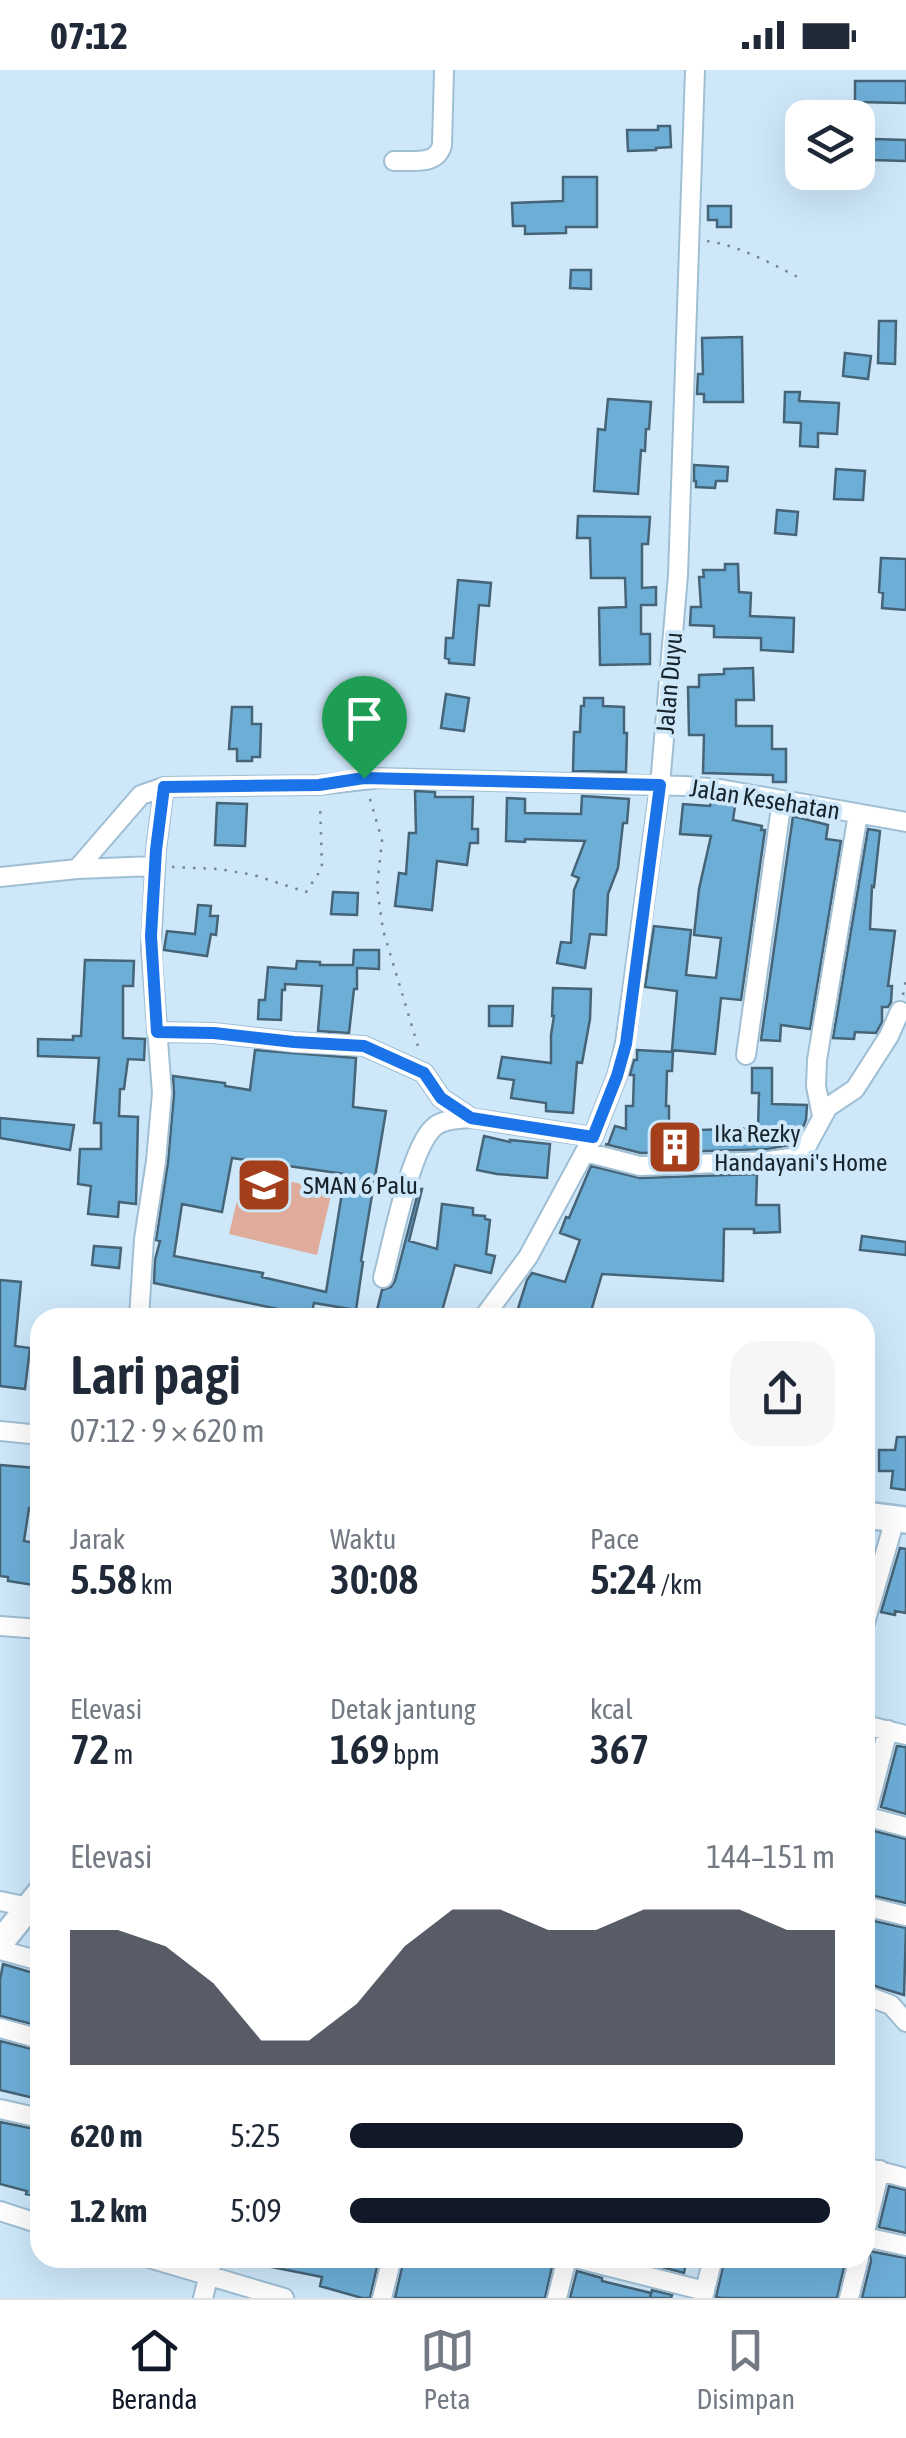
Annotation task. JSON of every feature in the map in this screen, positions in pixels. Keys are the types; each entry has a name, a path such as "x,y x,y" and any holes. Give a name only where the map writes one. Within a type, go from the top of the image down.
{"street":[{"path":"394,161 430,160 440,153 444,70"},
{"name":"Jalan Duyu","path":"491,1308 518,1272 589,1144 626,1044 660,785 678,576 695,70"},
{"name":"Jalan Kesehatan","path":"164,787 319,785 364,778 660,785 702,787 906,822"},
{"path":"77,869 141,795 164,787 151,948 162,1094 140,1308"},
{"path":"746,1055 782,800"},
{"path":"822,1116 816,1086 817,1060 858,814"},
{"path":"0,877 155,866"},
{"path":"383,1278 413,1164 430,1130 441,1122 471,1118 589,1144 640,1166 785,1160 800,1154 834,1102 856,1089 900,1011"},
{"path":"157,1032 364,1046 424,1073 441,1098 471,1118"},
{"path":"0,1431 30,1434"},
{"path":"875,1516 900,1520 875,1594"},
{"path":"0,1626 30,1628"},
{"path":"875,1790 897,1732"},
{"path":"875,1819 906,1827"},
{"path":"0,1901 30,1900"},
{"path":"30,1907 0,1947 30,1958"},
{"path":"875,1908 906,1916"},
{"path":"875,1999 890,2005 906,2022"},
{"path":"0,2028 30,2036"},
{"path":"0,2108 30,2116"},
{"path":"875,2169 906,2178"},
{"path":"0,2211 30,2221"},
{"path":"875,2237 906,2246"},
{"path":"182,2268 284,2298"},
{"path":"202,2298 210,2268"},
{"path":"382,2298 390,2268"},
{"path":"557,2298 565,2268"},
{"path":"611,2268 704,2294 710,2268"},
{"path":"849,2298 856,2268"}],"path":[{"path":"691,239 721,243 804,280"},
{"path":"364,778 382,840 377,886 383,930 416,1034 424,1073"},
{"path":"155,866 254,875 306,892 322,868 319,785"}],"shaded area":[{"path":"244,1171 332,1191 317,1255 229,1234"}],"building":[{"path":"855,81 906,81 906,103 855,100"},
{"path":"658,126 670,126 671,147 628,151 627,130 658,130"},
{"path":"875,139 906,140 906,161 875,160"},
{"path":"563,177 597,177 597,227 525,234 525,226 513,226 512,203 563,201"},
{"path":"708,206 731,206 731,227 717,227 717,220 708,220"},
{"path":"571,270 591,270 591,289 570,288"},
{"path":"879,321 896,321 895,364 878,363"},
{"path":"742,337 743,402 704,402 704,394 697,394 698,374 703,374 702,338"},
{"path":"845,353 871,356 868,379 843,376"},
{"path":"785,392 800,392 799,401 839,403 837,434 818,433 818,447 800,446 801,423 784,422"},
{"path":"608,399 651,402 645,451 641,450 638,494 594,491 598,429 605,430"},
{"path":"694,465 728,467 727,481 716,481 715,488 696,487"},
{"path":"836,469 865,471 863,500 834,499"},
{"path":"777,510 798,512 796,535 775,533"},
{"path":"578,516 650,517 648,544 642,544 642,588 656,587 656,605 641,605 641,634 650,634 650,664 600,665 599,608 626,607 625,578 591,578 590,538 577,538"},
{"path":"881,558 906,559 906,610 882,608"},
{"path":"725,564 738,564 739,592 751,593 750,616 794,618 793,652 761,650 761,638 714,637 714,626 690,625 691,607 701,607 699,577 704,577 703,570 725,570"},
{"path":"458,580 491,583 489,606 479,605 474,665 449,663 445,658 446,638 453,638"},
{"path":"753,668 754,700 736,700 736,726 772,726 772,749 786,749 786,782 773,782 773,775 703,773 704,735 689,735 688,687 699,687 699,675"},
{"path":"446,694 469,698 464,731 441,728"},
{"path":"584,698 603,698 603,706 624,707 626,772 573,771 574,732 580,732"},
{"path":"232,707 252,707 252,724 261,724 260,757 252,757 252,761 237,761 237,749 229,749"},
{"path":"415,791 435,792 435,797 473,797 472,829 478,829 478,843 470,843 467,865 437,861 432,910 395,906 399,873 406,874 409,833 416,833"},
{"path":"582,796 629,799 618,868 608,894 606,935 590,934 585,968 557,963 561,942 571,943 574,890 579,878 572,875 585,841 506,841 507,798 525,799 525,813 581,814"},
{"path":"711,802 735,806 733,820 765,830 741,1000 721,998 715,1054 672,1050 677,991 645,987 654,926 691,930 686,975 716,978 721,938 694,935 711,836 680,834 683,804 710,806"},
{"path":"217,803 247,804 245,846 215,845"},
{"path":"793,816 828,825 826,839 841,841 810,1029 781,1025 780,1041 761,1040"},
{"path":"868,829 880,831 870,929 895,931 888,986 892,986 891,1002 882,1007 882,1022 876,1033 855,1032 854,1039 833,1038"},
{"path":"333,892 358,893 357,915 331,914"},
{"path":"198,905 211,906 210,916 218,916 216,935 211,934 207,956 164,950 167,931 195,934"},
{"path":"354,950 379,950 379,969 357,968 349,1033 318,1031 322,986 285,984 281,1020 258,1019 259,1000 265,1000 268,967 296,969 297,961 353,965"},
{"path":"85,960 134,961 133,986 123,986 123,1038 145,1039 144,1060 128,1059 124,1089 120,1089 119,1116 138,1117 136,1204 119,1202 118,1217 88,1214 91,1186 78,1184 80,1149 101,1149 101,1123 94,1123 99,1058 38,1056 38,1039 73,1040 73,1036 81,1036"},
{"path":"553,988 591,989 582,1063 577,1062 573,1113 546,1111 546,1103 511,1098 514,1080 498,1078 502,1057 551,1063"},
{"path":"489,1006 513,1006 512,1026 489,1026"},
{"path":"255,1050 356,1058 353,1107 386,1111 356,1308 314,1303 313,1308 273,1308 154,1283 173,1076 250,1090","holes":["232,1158 345,1174 326,1292 262,1277 263,1273 174,1256 182,1204 222,1212"]},
{"path":"637,1050 673,1052 672,1071 667,1071 669,1131 758,1128 759,1093 752,1093 752,1068 772,1068 772,1104 807,1105 803,1127 788,1127 789,1145 641,1153 608,1145 615,1126 626,1129 626,1106 633,1106 634,1075 630,1075"},
{"path":"0,1118 74,1125 70,1150 0,1138"},
{"path":"484,1136 550,1144 547,1178 477,1170"},
{"path":"591,1166 640,1178 757,1174 756,1205 779,1205 780,1232 724,1229 723,1281 602,1274 592,1308 518,1308 532,1273 565,1282 580,1240 560,1233 566,1217 569,1218"},
{"path":"419,1189 409,1241 437,1249 442,1204 473,1208 473,1215 490,1220 486,1254 495,1256 491,1273 455,1265 443,1308 378,1308 382,1290 395,1281"},
{"path":"862,1236 906,1242 906,1255 860,1250"},
{"path":"94,1246 121,1248 119,1268 92,1265"},
{"path":"0,1280 21,1282 15,1346 30,1348 25,1389 0,1386"},
{"path":"897,1437 906,1437 906,1490 891,1488 893,1471 879,1471 879,1450 895,1450"},
{"path":"0,1465 30,1468 30,1508 24,1541 30,1542 30,1584 0,1576"},
{"path":"900,1548 906,1549 906,1613 895,1611 895,1615 881,1612"},
{"path":"897,1746 906,1747 906,1814 881,1807"},
{"path":"875,1831 906,1839 906,1903 875,1896"},
{"path":"875,1921 906,1928 904,1995 875,1986"},
{"path":"3,1964 30,1972 30,2024 0,2016"},
{"path":"0,2041 30,2048 30,2097 0,2090"},
{"path":"0,2122 30,2128 30,2195 0,2184"},
{"path":"889,2186 906,2190 906,2233 879,2227"},
{"path":"875,2252 906,2258 906,2298 862,2298 869,2268 875,2268"},
{"path":"277,2268 377,2268 370,2298 320,2286 322,2277"},
{"path":"402,2268 552,2268 545,2298 395,2298"},
{"path":"723,2268 844,2268 837,2298 716,2297"},
{"path":"577,2271 651,2293 650,2298 570,2298"},
{"path":"652,2290 672,2295 671,2298 650,2298"}],"place":[{"name":"Ika Rezky Handayani's Home","path":"675,1147"},
{"name":"SMAN 6 Palu","path":"264,1185"}],"route":[{"path":"364,778 660,785 626,1044 593,1137 471,1118 441,1098 424,1073 364,1046 157,1032 151,936 164,787 319,785 364,778"}]}
